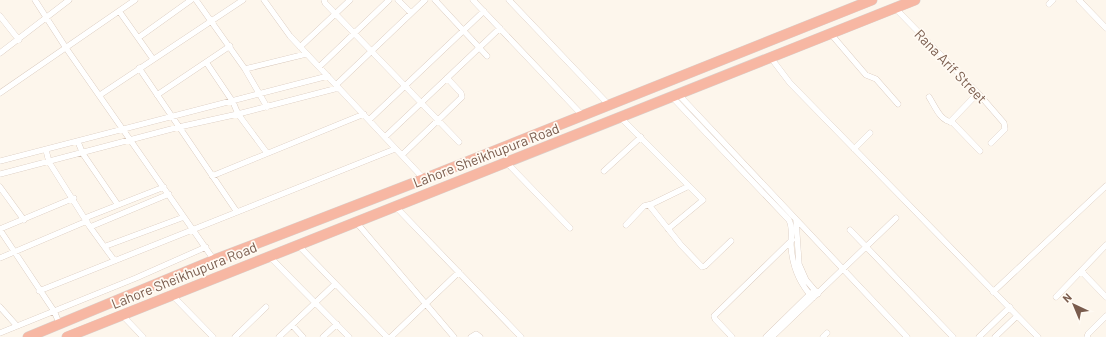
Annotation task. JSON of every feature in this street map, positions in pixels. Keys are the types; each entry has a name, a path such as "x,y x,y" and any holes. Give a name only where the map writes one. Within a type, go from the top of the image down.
{"highway":[{"name":"Lahore Sheikhupura Road","path":"28,337 214,260 583,116 870,0"},
{"name":"Lahore Sheikhupura Road","path":"72,336 298,244 622,118 915,0"}],"street":[{"path":"35,0 66,48 214,260"},
{"path":"0,53 19,40 69,0"},
{"path":"0,93 135,0"},
{"path":"138,38 191,0"},
{"path":"196,0 230,46 267,107"},
{"path":"100,95 243,0"},
{"path":"264,0 306,54 424,179"},
{"path":"324,0 459,142"},
{"path":"300,47 350,0"},
{"path":"319,67 389,0"},
{"path":"398,0 411,13"},
{"path":"0,174 83,154 179,127 267,107 337,87 372,50 425,0"},
{"path":"434,0 488,56"},
{"path":"473,0 583,116"},
{"path":"509,0 609,105"},
{"path":"1079,0 1106,28"},
{"name":"Rana Arif Street","path":"894,8 978,94 1005,126 1005,129 991,143"},
{"path":"119,11 153,59"},
{"path":"369,120 484,11"},
{"path":"1,20 19,40"},
{"path":"385,137 500,28"},
{"path":"830,34 866,75 876,79 898,104"},
{"path":"157,96 230,46"},
{"path":"245,69 306,54"},
{"path":"771,58 781,74 1036,335 1029,337"},
{"path":"206,62 233,102 238,114 267,153"},
{"path":"139,68 237,212"},
{"path":"0,161 124,130 172,116 261,95 328,76"},
{"path":"402,155 463,96 447,78"},
{"path":"950,122 978,94"},
{"path":"675,96 796,219 907,337"},
{"path":"675,96 788,218 792,227 792,256 797,275 802,285 814,294"},
{"path":"929,97 940,115 947,122 950,122 980,151"},
{"path":"212,176 364,114"},
{"path":"622,118 702,201 668,229"},
{"path":"854,149 870,133"},
{"path":"604,171 641,137"},
{"path":"78,142 83,154 118,205"},
{"path":"39,291 395,148"},
{"path":"46,150 49,162 114,260"},
{"path":"506,162 570,228"},
{"path":"626,225 643,206 649,205 689,186"},
{"path":"993,292 1106,186"},
{"path":"0,187 24,220"},
{"path":"88,222 118,205 164,188"},
{"path":"0,258 13,251 88,222 169,194"},
{"path":"60,325 54,311 39,291 0,230 74,198"},
{"path":"649,205 668,229 703,267 731,242"},
{"path":"395,206 521,337"},
{"path":"106,246 184,217"},
{"path":"766,337 843,269 896,218"},
{"path":"796,219 800,264 806,280 814,294"},
{"path":"355,222 454,337"},
{"path":"850,230 953,337"},
{"path":"732,337 714,316 792,240"},
{"path":"298,244 387,337"},
{"path":"1056,298 1106,245"},
{"path":"0,333 206,247"},
{"path":"269,256 349,337"},
{"path":"1081,271 1106,297"},
{"path":"391,337 459,272"},
{"path":"279,337 314,302 335,284"},
{"path":"772,337 814,294"},
{"path":"172,295 213,337"},
{"path":"0,307 17,326"},
{"path":"235,337 266,307"},
{"path":"979,337 1010,307"},
{"path":"122,315 143,337"},
{"path":"995,337 1017,316"},
{"path":"1087,337 1106,316"},
{"path":"323,337 337,324"},
{"path":"292,325 303,337"},
{"path":"471,337 476,334 480,337"}]}
